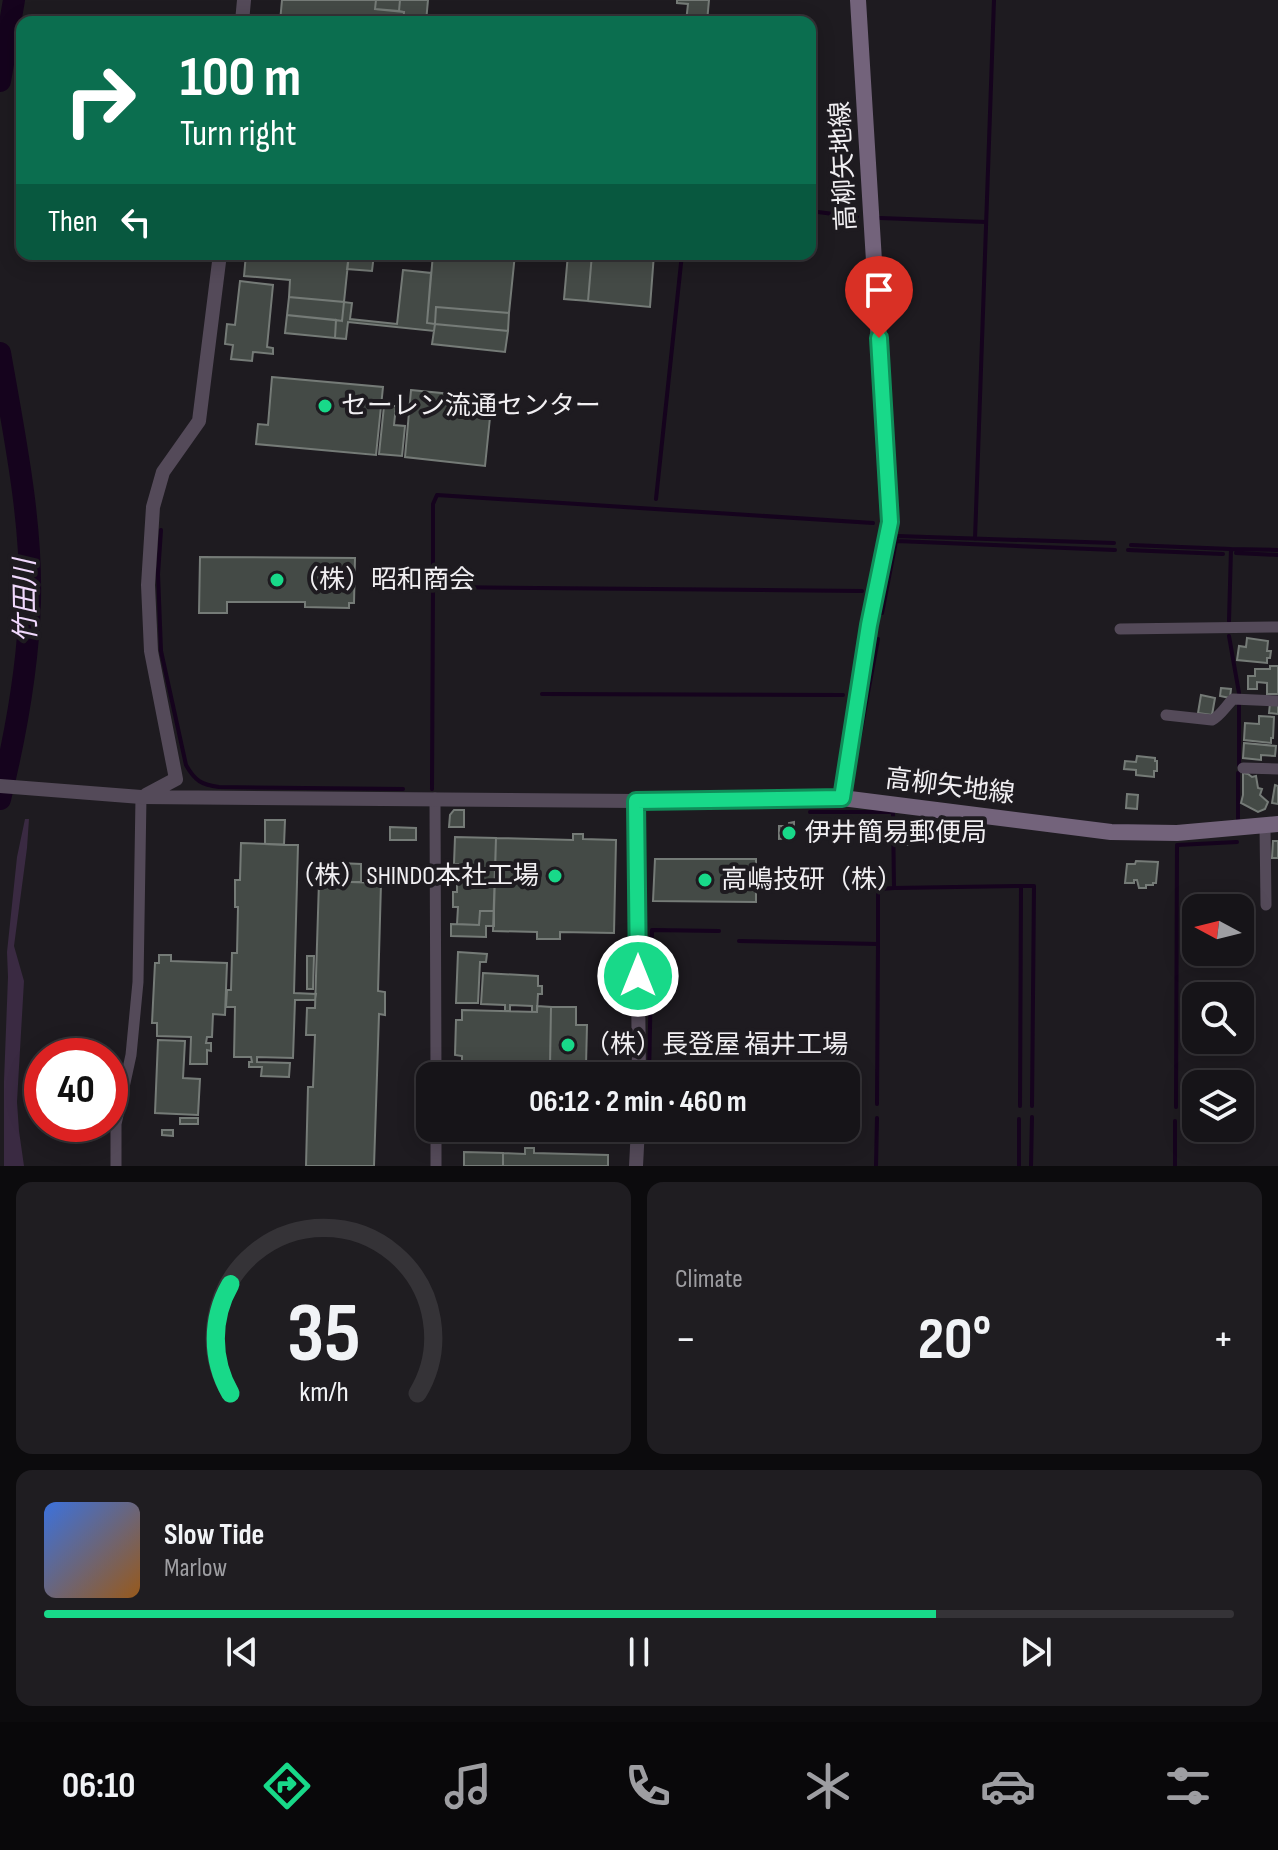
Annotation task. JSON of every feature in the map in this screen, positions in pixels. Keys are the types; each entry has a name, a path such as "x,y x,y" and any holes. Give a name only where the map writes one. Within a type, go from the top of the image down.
{"main road":[{"name":"高柳矢地線","path":"858,0 890,522 869,625 842,798 1111,832 1177,833 1271,825"}],"street":[{"path":"141,797 176,779 151,651 148,585 153,507 163,472 199,421 219,260"},
{"path":"1120,629 1278,627"},
{"path":"1166,715 1212,720 1233,699 1278,701"},
{"path":"1243,768 1278,769"},
{"path":"0,786 141,797 636,801 842,798"},
{"path":"116,1166 116,1124 131,1055 138,982 141,797"},
{"path":"435,798 436,1062"},
{"path":"636,801 639,1062"},
{"path":"1266,905 1271,825"},
{"path":"436,1142 436,1166"},
{"path":"636,1166 637,1142"}],"shaded area":[{"path":"25,819 29,819 27,848 14,946 24,981 17,1102 24,1166 4,1166 7,952 17,857"}],"building":[{"path":"282,0 376,0 375,9 404,12 404,16 281,16"},
{"path":"376,0 400,0 399,11 375,9"},
{"path":"400,0 428,0 427,16 404,16 404,12 399,11"},
{"path":"677,0 709,0 708,16 687,16 688,4 677,3"},
{"path":"245,260 348,260 344,302 289,297 290,280 244,276"},
{"path":"348,260 373,260 372,271 347,269"},
{"path":"432,260 514,260 509,313 436,307 435,324 427,323"},
{"path":"567,260 591,260 588,301 564,299"},
{"path":"591,260 654,260 650,307 588,301"},
{"path":"403,270 431,273 427,323 435,324 434,331 348,322 346,339 335,338 336,320 342,321 344,302 352,303 350,319 397,324"},
{"path":"240,281 273,285 267,347 273,348 273,354 253,352 252,361 231,359 233,345 225,344 227,324 235,325"},
{"path":"289,297 344,302 342,321 287,315"},
{"path":"436,307 509,313 508,331 435,324"},
{"path":"287,315 336,320 335,338 285,333"},
{"path":"435,324 508,331 505,352 432,344"},
{"name":"セーレン流通センター","path":"272,377 383,387 376,455 256,444 258,424 268,425"},
{"path":"411,390 492,398 485,466 405,457"},
{"path":"384,406 396,406 394,425 405,426 402,456 379,454"},
{"name":"（株）昭和商会","path":"200,557 355,558 354,603 349,603 349,608 305,607 305,602 227,602 227,613 199,613"},
{"path":"1247,638 1268,641 1267,651 1271,651 1267,663 1237,660 1239,646 1246,647"},
{"path":"1270,666 1278,666 1278,694 1267,694 1267,683 1257,682 1257,689 1248,689 1248,676 1255,676 1255,669 1270,669"},
{"path":"1221,688 1231,689 1230,698 1220,696"},
{"path":"1201,695 1215,698 1212,715 1198,713"},
{"path":"1270,703 1278,704 1278,714 1269,713"},
{"path":"1259,716 1274,717 1271,743 1244,740 1245,723 1259,724"},
{"path":"1244,743 1276,746 1275,756 1261,755 1261,760 1243,758"},
{"path":"1137,756 1155,758 1157,771 1154,771 1154,777 1136,775 1136,770 1124,769 1125,761 1136,762"},
{"path":"1243,773 1256,776 1258,788 1262,789 1260,795 1268,802 1265,809 1258,812 1241,803"},
{"path":"1275,785 1278,786 1278,804 1272,803"},
{"path":"1127,794 1138,795 1137,809 1126,808"},
{"path":"454,810 464,810 464,827 449,827 450,815"},
{"path":"265,820 285,820 284,845 265,844"},
{"path":"896,820 909,820 909,845 897,845"},
{"name":"伊井簡易郵便局","path":"794,822 794,838 779,839 779,826 789,826"},
{"path":"390,827 416,828 416,840 390,840"},
{"name":"（株）SHINDO本社工場","path":"573,834 583,834 583,839 616,840 614,933 560,932 560,939 537,939 537,932 493,931 496,838 573,840"},
{"path":"455,837 496,838 494,911 480,911 479,925 457,924 458,907 453,907 453,892 457,892 457,878 452,878 453,867 458,868 458,864 454,864"},
{"path":"1273,841 1278,841 1278,858 1272,858"},
{"path":"241,843 298,845 294,993 316,994 315,1000 295,1000 293,1058 257,1057 257,1062 290,1063 289,1077 261,1076 262,1067 249,1067 251,1057 234,1057 235,1007 226,1007 227,990 231,990 232,953 237,953 235,880 240,880"},
{"name":"高嶋技研（株）","path":"655,859 756,859 756,902 653,901"},
{"path":"1136,861 1158,862 1156,883 1139,888 1137,880 1125,883 1127,864 1135,864"},
{"path":"339,863 361,864 361,882 338,882"},
{"path":"319,881 381,883 378,991 385,992 385,1015 379,1014 374,1166 306,1166 308,1087 313,1087 315,1035 306,1035 307,1008 315,1008"},
{"path":"480,911 494,911 494,926 486,926 486,937 451,936 451,924 479,925"},
{"path":"458,952 487,954 486,962 480,962 478,1003 456,1003"},
{"path":"159,955 171,955 171,961 227,963 225,1015 213,1014 212,1037 207,1037 206,1043 211,1043 211,1051 207,1050 207,1064 190,1064 191,1037 157,1036 157,1023 152,1023 155,963 159,963"},
{"path":"307,956 314,956 313,989 307,989"},
{"path":"483,973 538,976 542,994 538,994 537,1012 532,1012 532,1006 510,1005 510,1011 505,1011 505,1005 481,1004"},
{"path":"537,1006 551,1007 550,1062 462,1062 462,1056 455,1055 456,1020 462,1020 462,1010 537,1012"},
{"name":"（株）長登屋 福井工場","path":"551,1007 576,1007 576,1025 587,1025 586,1062 550,1062"},
{"path":"158,1040 185,1041 183,1078 200,1079 198,1115 155,1113"},
{"path":"180,1118 198,1118 198,1124 180,1124"},
{"path":"162,1130 173,1130 173,1136 162,1135"},
{"path":"525,1148 534,1148 534,1153 608,1155 608,1166 503,1166 503,1153 525,1154"},
{"path":"464,1152 503,1153 503,1166 464,1166"}],"waterway":[{"name":"竹田川","path":"0,81 14,0"},
{"path":"975,539 994,0"},
{"path":"816,212 857,217"},
{"path":"880,218 986,222"},
{"path":"656,499 681,260"},
{"name":"竹田川","path":"0,353 25,508 30,570 27,651 0,799"},
{"path":"433,586 433,504 437,495 873,523"},
{"path":"161,530 158,574 161,651 186,765 193,775 203,783 219,787 403,789"},
{"path":"882,613 897,536 1114,543"},
{"path":"897,541 1115,550"},
{"path":"1131,545 1231,549"},
{"path":"1229,621 1231,549 1278,550"},
{"path":"1128,550 1223,554"},
{"path":"1236,553 1278,555"},
{"path":"432,789 433,584"},
{"path":"441,587 862,591"},
{"path":"1229,636 1239,693"},
{"path":"857,752 878,639"},
{"path":"542,694 843,695"},
{"path":"1239,704 1239,765"},
{"path":"1238,773 1238,819"},
{"path":"810,812 893,812 894,888 878,889 878,944"},
{"path":"1176,1107 1177,845 1237,842"},
{"path":"1021,886 1034,886 1032,1106"},
{"path":"894,888 1021,886 1020,1106"},
{"path":"649,1062 652,930 719,931"},
{"path":"739,941 878,944 877,1104"},
{"path":"1031,1166 1032,1117"},
{"path":"876,1166 877,1118"},
{"path":"1019,1119 1019,1166"},
{"path":"1175,1121 1175,1166"}],"place":[{"name":"セーレン流通センター","path":"325,406"},
{"name":"（株）昭和商会","path":"277,580"},
{"name":"伊井簡易郵便局","path":"789,833"},
{"name":"（株）SHINDO本社工場","path":"555,876"},
{"name":"高嶋技研（株）","path":"705,880"},
{"name":"（株）長登屋 福井工場","path":"568,1045"}],"route":[{"path":"638,976 636,801 842,798 869,625 890,522 879,338"}]}
